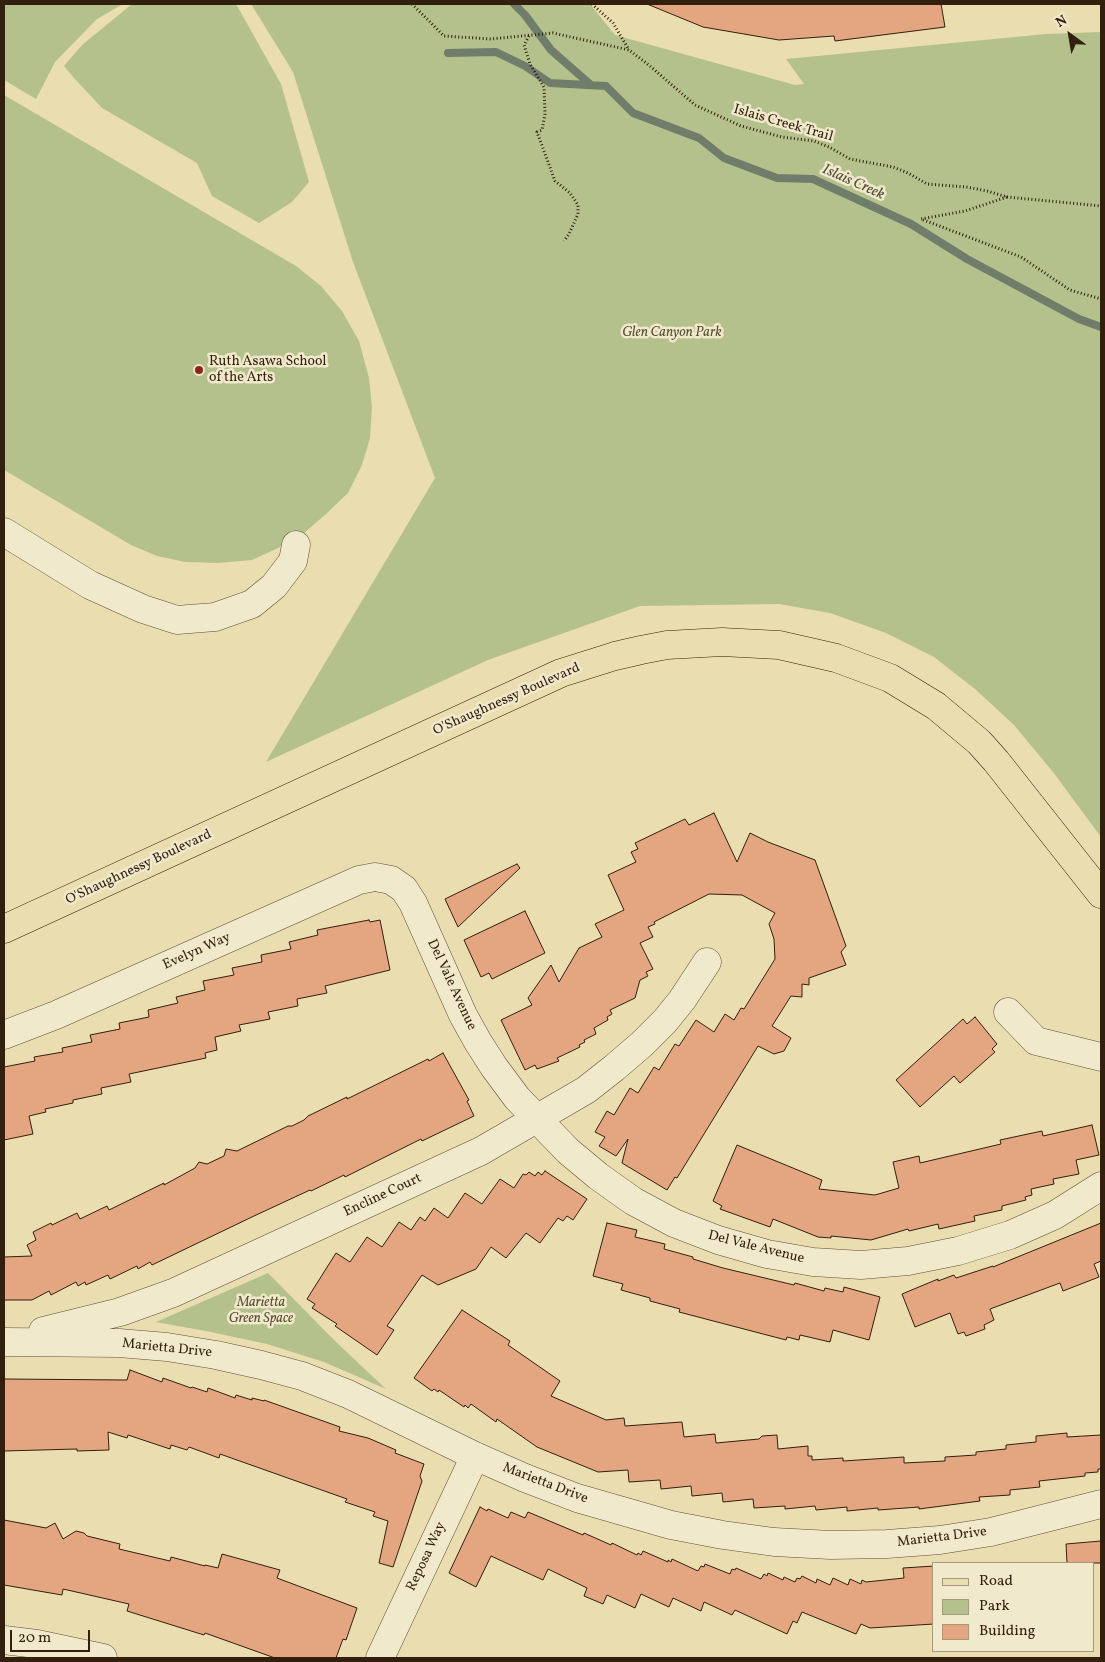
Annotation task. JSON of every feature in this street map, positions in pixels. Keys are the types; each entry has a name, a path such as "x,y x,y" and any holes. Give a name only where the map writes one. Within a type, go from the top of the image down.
{"main road":[{"name":"O'Shaughnessy Boulevard","path":"4,929 561,673 641,650 667,645 722,642 779,645 836,658 890,678 936,706 978,742 996,761 1101,894"}],"street":[{"path":"4,532 90,585 142,609 178,620 216,616 252,604 274,586 293,562 296,546"},
{"name":"Evelyn Way","path":"4,1035 56,1015 358,880 374,877 392,880"},
{"name":"Del Vale Avenue","path":"392,880 404,889 413,903 463,1015 494,1067 517,1098 568,1151 598,1176 633,1201 674,1223 718,1240 767,1254 813,1262 861,1265 908,1262 958,1251 1010,1235 1055,1216 1101,1186"},
{"name":"Encline Court","path":"4,1338 63,1327 120,1312 173,1293 481,1151 586,1090 642,1044 665,1021 682,1000 706,962"},
{"path":"1008,1012 1036,1041 1101,1057"},
{"name":"Marietta Drive","path":"4,1342 110,1343 166,1347 216,1354 302,1376 348,1394 524,1478 577,1498 626,1513 671,1526 724,1536 774,1542 841,1545 940,1540 991,1532 1101,1504"},
{"name":"Reposa Way","path":"380,1658 475,1456"},
{"path":"4,1640 38,1644 103,1658"}],"path":[{"name":"Islais Creek Trail","path":"412,4 444,36 491,39 553,33 629,50 694,105 741,126 782,137 814,141 850,159 893,167 927,184 966,187 1007,197"},
{"path":"592,4 613,22 629,50"},
{"path":"531,35 524,45 530,64 544,87 545,114 542,130 537,132 555,181 570,194 578,205 578,214 570,234 564,241"},
{"path":"1101,206 1007,197 965,211 921,219 1021,257 1070,290 1101,299"}],"green space":[{"path":"4,4 123,4 97,19 55,62 36,99 4,80"},
{"path":"132,4 236,4 281,84 309,182 292,202 259,223 212,196 197,163 102,108 64,66 82,45"},
{"name":"Glen Canyon Park","path":"251,4 590,4 615,35 795,85 804,84 786,59 1046,34 1101,32 1101,837 1053,772 1014,725 975,689 934,657 886,633 830,613 779,604 640,606 488,660 266,762 435,478 353,262 293,72"},
{"path":"4,95 296,266 321,286 342,311 359,341 369,378 372,407 370,438 362,465 348,493 304,533 252,560 218,563 185,562 157,556 131,545 4,470"},
{"name":"Marietta Green Space","path":"268,1273 336,1342 386,1389 324,1362 267,1344 156,1322"}],"building":[{"path":"647,4 941,4 945,27 835,41 834,36 779,40 703,27"},
{"path":"714,813 737,862 750,833 815,860 846,946 841,952 846,965 809,978 809,985 802,984 802,997 791,996 772,1026 791,1038 784,1051 774,1054 758,1046 677,1178 675,1177 667,1190 622,1163 628,1139 616,1156 599,1146 605,1137 595,1132 607,1111 614,1115 630,1088 638,1093 654,1067 659,1070 675,1044 679,1046 696,1020 714,1032 725,1014 734,1020 741,1008 744,1009 775,959 774,939 769,924 775,913 742,895 709,894 654,922 655,924 648,927 653,937 640,943 653,969 646,972 648,976 640,980 635,998 610,1010 612,1014 607,1017 608,1020 594,1028 596,1034 584,1040 585,1042 579,1045 580,1047 557,1058 559,1061 537,1069 535,1065 525,1070 501,1020 532,1005 528,998 551,965 559,982 579,948 602,937 595,924 624,910 608,875 636,862 631,852 638,849 635,843 685,819 689,825"},
{"path":"517,864 520,868 458,927 445,899"},
{"path":"525,911 545,953 492,979 489,973 481,977 464,940"},
{"path":"369,920 370,922 380,920 390,970 325,986 327,993 297,999 298,1006 268,1012 270,1019 239,1025 241,1031 215,1037 217,1050 205,1053 206,1058 129,1074 131,1082 101,1088 102,1094 73,1100 73,1103 45,1109 46,1112 29,1116 33,1134 4,1140 4,1067 35,1061 34,1057 63,1052 62,1048 92,1042 90,1035 120,1029 119,1023 149,1017 148,1010 178,1003 176,997 205,990 203,981 234,975 232,968 262,962 261,955 291,949 289,942 318,935 317,930"},
{"path":"975,1017 997,1044 992,1049 995,1052 960,1083 954,1076 920,1107 896,1080 963,1019 967,1024"},
{"path":"443,1053 469,1100 467,1101 474,1116 422,1141 421,1139 345,1177 344,1175 310,1190 152,1265 150,1262 138,1269 137,1266 110,1279 108,1275 86,1285 85,1282 78,1286 76,1282 51,1295 49,1291 32,1300 4,1300 4,1257 32,1256 27,1245 36,1240 33,1232 77,1213 80,1219 107,1206 109,1210 164,1183 164,1185 195,1168 199,1162 207,1164 224,1156 226,1149 237,1151 288,1126 292,1126 347,1097 347,1099"},
{"path":"1092,1125 1099,1155 1076,1160 1079,1174 1053,1179 1054,1184 1031,1189 1032,1195 1025,1197 1026,1200 1002,1206 1002,1210 974,1216 975,1221 939,1229 938,1224 909,1231 908,1229 871,1240 831,1236 831,1238 818,1237 773,1219 770,1227 720,1209 722,1206 713,1201 737,1145 822,1180 819,1189 875,1195 899,1188 893,1162 919,1156 920,1163 1001,1144 1000,1140 1042,1131 1043,1136"},
{"path":"545,1171 587,1199 573,1220 567,1216 563,1221 558,1218 540,1243 526,1233 506,1258 491,1247 476,1269 438,1285 422,1275 387,1326 394,1330 377,1355 335,1326 337,1324 312,1308 315,1304 307,1299 336,1253 350,1262 367,1237 382,1247 399,1222 411,1230 420,1217 425,1221 434,1208 448,1218 465,1193 482,1204 500,1179 514,1188 523,1174 526,1175 529,1172 535,1176 538,1172 542,1175"},
{"path":"607,1223 637,1230 635,1237 665,1244 664,1249 723,1268 824,1291 825,1288 843,1292 844,1287 880,1297 869,1340 833,1330 830,1342 800,1335 799,1340 787,1337 786,1340 679,1312 680,1309 650,1301 650,1298 621,1290 623,1284 593,1276"},
{"path":"1101,1223 1101,1261 1094,1264 1099,1277 1063,1291 1060,1283 990,1309 994,1320 984,1325 985,1329 966,1336 964,1332 958,1334 950,1313 915,1327 902,1294 938,1279 938,1281 954,1275 956,1278 993,1267"},
{"path":"462,1310 510,1341 508,1345 560,1381 551,1396 606,1420 624,1418 625,1426 682,1422 684,1437 715,1434 716,1443 759,1439 762,1436 777,1435 778,1449 808,1446 808,1456 812,1456 812,1460 843,1458 843,1461 904,1457 904,1463 945,1461 945,1457 976,1455 976,1452 1006,1449 1006,1445 1036,1442 1036,1436 1067,1433 1067,1437 1101,1435 1101,1469 1098,1469 1098,1472 1085,1473 1085,1476 1039,1481 1040,1487 1010,1490 1010,1495 979,1497 980,1501 919,1509 919,1507 878,1510 878,1508 847,1511 847,1507 816,1510 815,1506 785,1509 785,1506 754,1508 753,1499 723,1502 722,1493 692,1496 691,1486 661,1489 660,1480 629,1482 628,1470 598,1472 537,1447 497,1419 496,1422 471,1404 468,1408 465,1405 464,1407 439,1390 438,1392 434,1389 432,1391 414,1378"},
{"path":"130,1370 162,1382 163,1378 207,1392 208,1388 235,1398 236,1395 252,1400 252,1398 264,1400 340,1427 339,1431 368,1438 396,1450 395,1453 424,1464 420,1476 422,1481 393,1567 379,1563 388,1521 373,1516 375,1512 345,1502 347,1499 220,1454 219,1458 189,1447 187,1450 171,1445 170,1449 128,1435 127,1438 108,1432 109,1450 4,1451 4,1379 127,1380"},
{"path":"480,1507 508,1518 511,1512 525,1518 528,1512 583,1535 584,1533 611,1545 612,1543 637,1555 638,1553 641,1555 643,1551 668,1562 668,1560 671,1562 672,1559 698,1571 705,1564 730,1574 732,1569 735,1570 736,1568 761,1579 764,1574 767,1576 768,1573 783,1580 784,1577 795,1582 797,1578 800,1579 802,1576 816,1583 817,1579 830,1585 833,1578 848,1585 850,1579 861,1584 862,1580 866,1582 904,1578 903,1568 932,1566 932,1624 870,1628 861,1624 856,1634 802,1612 797,1623 793,1621 787,1634 735,1610 732,1615 704,1602 701,1611 673,1598 669,1607 641,1594 635,1608 607,1595 603,1604 584,1596 587,1588 548,1569 543,1580 491,1556 476,1587 449,1573"},
{"path":"4,1520 46,1528 55,1523 63,1539 76,1531 87,1536 120,1544 119,1549 170,1561 171,1557 218,1568 222,1554 280,1570 277,1578 357,1608 346,1640 343,1639 336,1658 275,1658 205,1633 204,1635 127,1611 129,1604 63,1589 62,1595 4,1585"},
{"path":"1101,1541 1101,1563 1067,1562 1066,1544"}],"waterway":[{"path":"514,4 525,15 551,50 591,85"},
{"name":"Islais Creek","path":"448,53 496,52 525,66 550,83 606,86 633,113 699,138 724,158 777,178 813,179 911,224 967,259 1079,319 1101,327"}],"place":[{"name":"Ruth Asawa School of the Arts","path":"199,370"}]}
